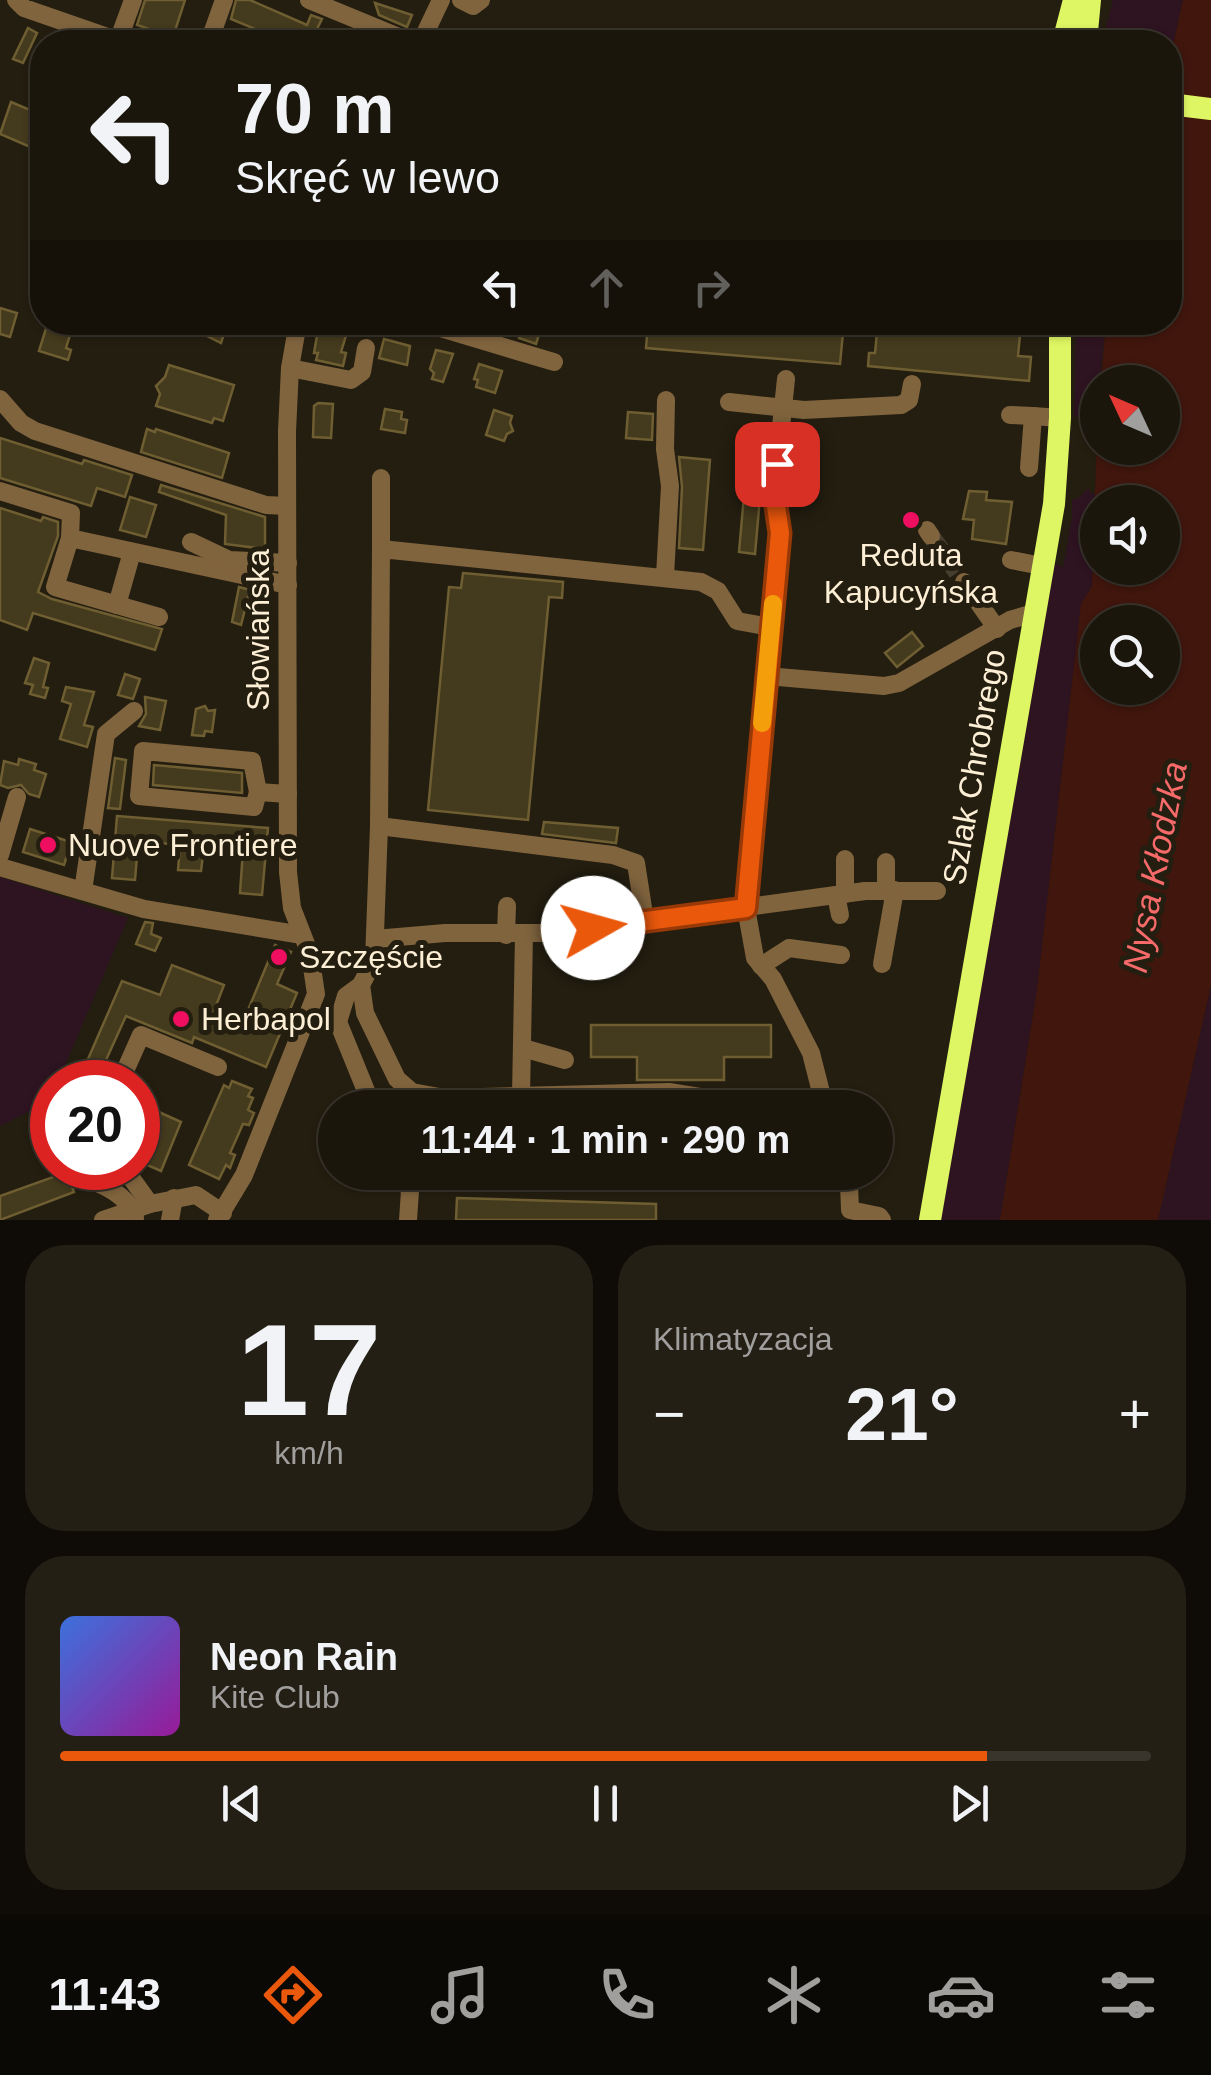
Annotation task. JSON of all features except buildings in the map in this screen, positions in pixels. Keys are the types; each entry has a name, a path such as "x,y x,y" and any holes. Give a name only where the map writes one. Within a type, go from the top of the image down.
{"main road":[{"path":"1065,30 1071,0"},
{"path":"1087,30 1090,0"},
{"path":"1182,105 1211,109"},
{"name":"Szlak Chrobrego","path":"930,1220 1054,504 1060,335"}],"street":[{"path":"16,0 24,8 86,30"},
{"path":"124,30 133,0"},
{"path":"214,30 224,0"},
{"path":"309,0 382,30"},
{"path":"427,30 441,0"},
{"path":"461,0 473,6 481,0"},
{"name":"Słowiańska","path":"220,1216 244,1175 316,994 314,970 292,908 290,886 287,506 290,368 296,335"},
{"path":"464,335 554,362"},
{"path":"290,368 351,380 362,372 366,348"},
{"path":"786,379 774,493 780,533 746,908 750,944 774,980 811,1053 821,1090"},
{"path":"730,402 830,410 900,405 909,400 912,384"},
{"path":"0,399 20,423 35,431 266,504 287,506"},
{"path":"665,576 670,486 665,448 666,400"},
{"path":"1010,415 1060,418"},
{"path":"1029,468 1033,416"},
{"path":"365,1090 338,1022 346,996 361,985 374,960 379,826 381,478"},
{"path":"0,491 70,513 70,538 55,587 158,617"},
{"path":"70,538 288,585"},
{"path":"191,542 228,560 288,562"},
{"path":"380,550 701,582 718,591 737,621 771,627"},
{"path":"117,605 132,552"},
{"path":"1011,560 1042,566"},
{"path":"964,582 997,628"},
{"path":"766,676 884,686 899,683 1020,615 1034,613"},
{"path":"84,891 106,734 134,710"},
{"path":"143,751 252,761 258,792 254,806 139,796 143,751"},
{"path":"258,792 288,794"},
{"path":"0,855 17,797"},
{"path":"379,826 613,855 636,863 638,922 634,944"},
{"path":"840,915 846,859"},
{"path":"882,964 891,890 886,862"},
{"path":"0,867 144,909 302,935"},
{"path":"375,939 515,935 841,894 937,891"},
{"path":"507,906 515,935 523,1048 521,1090"},
{"path":"762,966 788,948 841,955"},
{"path":"361,985 365,1013 397,1079 410,1090"},
{"path":"130,1060 141,1035 218,1067"},
{"path":"523,1048 566,1060"},
{"path":"110,1190 139,1211"},
{"path":"408,1220 410,1190"},
{"path":"848,1190 845,1215 879,1216 882,1220"},
{"path":"106,1219 174,1198 196,1196 220,1216"},
{"path":"170,1220 174,1198"}],"shaded area":[{"path":"1113,0 1183,0 1176,30 1105,30"},
{"path":"1076,335 1105,335 1101,365 1080,365 1080,420 1074,415"},
{"path":"1080,496 1080,585 1092,586 1080,605 1037,990 1000,1220 938,1220 1055,562 1063,568 1072,499"},
{"path":"0,877 128,918 67,1060 30,1060 30,1111 0,1126"},
{"path":"1211,985 1211,1220 1158,1220"}],"water":[{"name":"Nysa Kłodzka","path":"1183,0 1211,0 1211,985 1158,1220 1000,1220 1037,990 1080,613 1080,705 1180,705 1180,605 1081,605 1092,585 1180,585 1180,485 1095,485 1096,465 1180,465 1180,365 1102,365 1105,335 1182,335 1182,30 1176,30"}],"tunnel":[{"path":"931,536 964,582"}],"slow traffic":[{"path":"762,723 773,604"}],"place":[{"name":"Reduta Kapucyńska","path":"911,520"},
{"name":"Nuove Frontiere","path":"48,845"},
{"name":"Szczęście","path":"279,957"},
{"name":"Herbapol","path":"181,1019"}],"route":[{"path":"593,928 746,908 780,533 774,493 777,464"}]}
